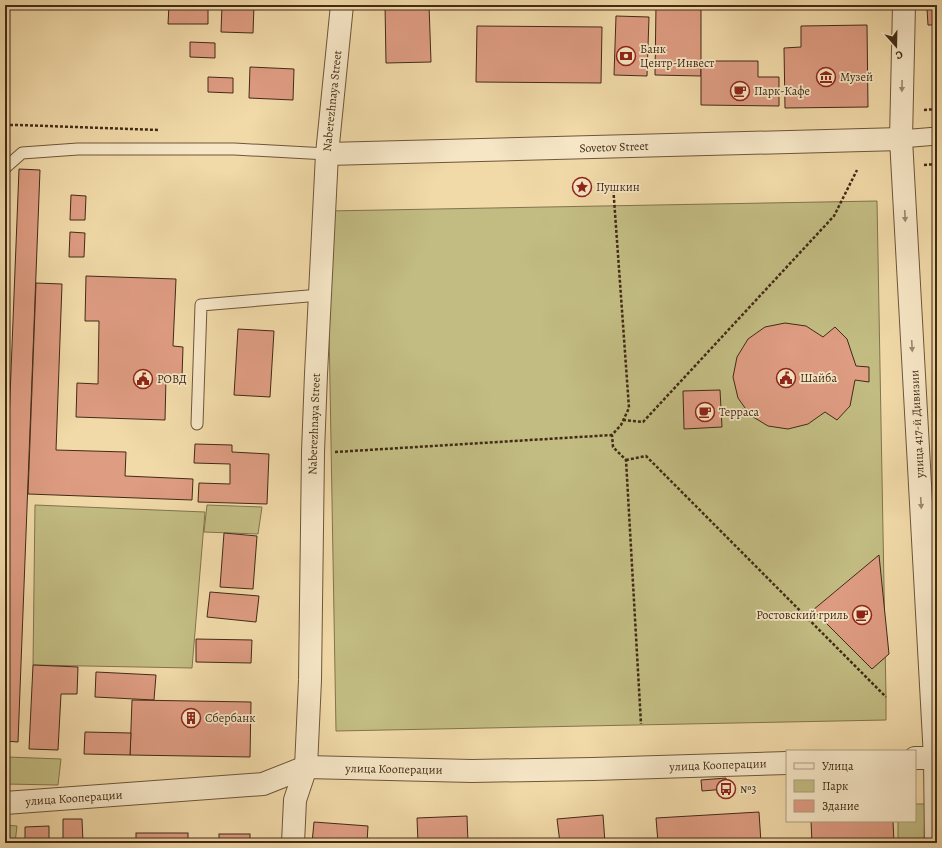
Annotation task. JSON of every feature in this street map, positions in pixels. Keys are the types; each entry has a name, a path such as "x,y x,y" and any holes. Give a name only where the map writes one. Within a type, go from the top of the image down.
{"street":[{"name":"Naberezhnaya Street","path":"293,843 295,800 306,767 310,680 313,452 320,295 327,154 342,5"},
{"name":"улица 417-й Дивизии","path":"904,5 901,139 929,758 936,843"},
{"path":"901,139 937,136"},
{"name":"Sovetov Street","path":"327,154 901,139"},
{"name":"улица Кооперации","path":"5,803 263,784 306,767 472,771 786,763"}],"lane":[{"path":"5,168 22,153 78,150 234,149 327,154"},
{"path":"197,424 201,305 320,295"}],"path":[{"path":"5,125 160,130"},
{"path":"623,420 643,422 834,216 857,170"},
{"path":"331,452 612,435 621,425 629,408 613,185"},
{"path":"612,435 613,447 626,460 641,724"},
{"path":"626,460 646,456 886,697"}],"green space":[{"path":"877,201 886,720 336,731 327,211"},
{"path":"35,505 205,512 192,668 33,665"},
{"path":"207,505 262,507 258,534 204,532"},
{"path":"7,757 61,759 58,785 5,784"},
{"path":"916,804 925,804 924,843 898,843 898,822 916,822"},
{"path":"5,825 17,826 15,843 5,843"}],"building":[{"path":"169,5 208,5 208,24 168,24"},
{"path":"222,5 254,5 253,33 221,32"},
{"path":"385,5 429,5 431,62 386,63"},
{"path":"656,5 701,5 701,76 655,75"},
{"path":"927,9 937,9 937,25 928,25"},
{"path":"616,16 649,17 647,76 614,75"},
{"name":"Музей","path":"867,25 868,107 785,108 784,48 801,47 801,26"},
{"path":"477,26 602,27 601,83 476,82"},
{"path":"190,42 215,43 215,58 190,57"},
{"path":"934,50 937,50 937,97"},
{"name":"Парк-Кафе","path":"701,61 758,61 758,77 779,77 779,106 701,105"},
{"path":"250,67 294,69 293,100 249,98"},
{"path":"208,77 233,78 233,93 208,92"},
{"path":"19,169 40,170 18,742 5,741 5,523"},
{"path":"71,195 86,196 85,220 70,220"},
{"path":"70,232 85,233 84,257 69,257"},
{"path":"86,276 176,279 173,346 183,347 182,377 166,377 165,420 76,417 77,383 98,384 99,321 85,321"},
{"path":"36,283 62,284 56,450 126,452 125,476 193,479 192,500 28,494"},
{"name":"Шайба","path":"785,323 806,326 823,337 835,327 847,339 856,366 869,367 869,382 855,380 850,406 837,420 825,412 808,424 788,429 768,426 750,415 738,398 733,377 737,357 748,339 765,327"},
{"path":"238,329 274,331 270,397 234,395"},
{"path":"720,390 722,427 684,429 683,391"},
{"path":"195,444 232,445 232,452 269,454 267,504 198,502 199,483 230,484 230,464 194,463"},
{"path":"224,533 257,536 253,589 220,587"},
{"path":"879,555 889,654 872,669 813,610"},
{"path":"210,592 259,596 256,622 207,617"},
{"path":"196,639 252,640 251,663 196,662"},
{"path":"33,665 78,667 77,694 61,694 58,750 29,749"},
{"path":"96,672 156,675 154,700 95,697"},
{"name":"Сбербанк","path":"132,700 251,702 250,757 130,755"},
{"path":"85,732 131,733 130,755 84,754"},
{"path":"726,778 726,789 702,791 701,780"},
{"path":"759,812 761,843 658,843 656,818"},
{"path":"603,815 605,843 560,843 557,819"},
{"path":"467,816 468,843 418,843 417,818"},
{"path":"63,819 82,819 83,843 63,843"},
{"path":"314,822 368,826 367,843 312,843"},
{"path":"811,822 893,822 894,843 812,843"},
{"path":"49,826 49,843 25,843 25,827"},
{"path":"136,833 188,833 188,843 136,843"},
{"path":"219,834 250,834 250,843 219,843"}],"place":[{"name":"Банк Центр-Инвест","path":"626,56"},
{"name":"Музей","path":"826,77"},
{"name":"Парк-Кафе","path":"740,91"},
{"name":"Пушкин","path":"582,187"},
{"name":"Шайба","path":"786,378"},
{"name":"РОВД","path":"143,379"},
{"name":"Терраса","path":"705,412"},
{"name":"Ростовский гриль","path":"862,615"},
{"name":"Сбербанк","path":"191,718"},
{"name":"№3","path":"726,789"}]}
